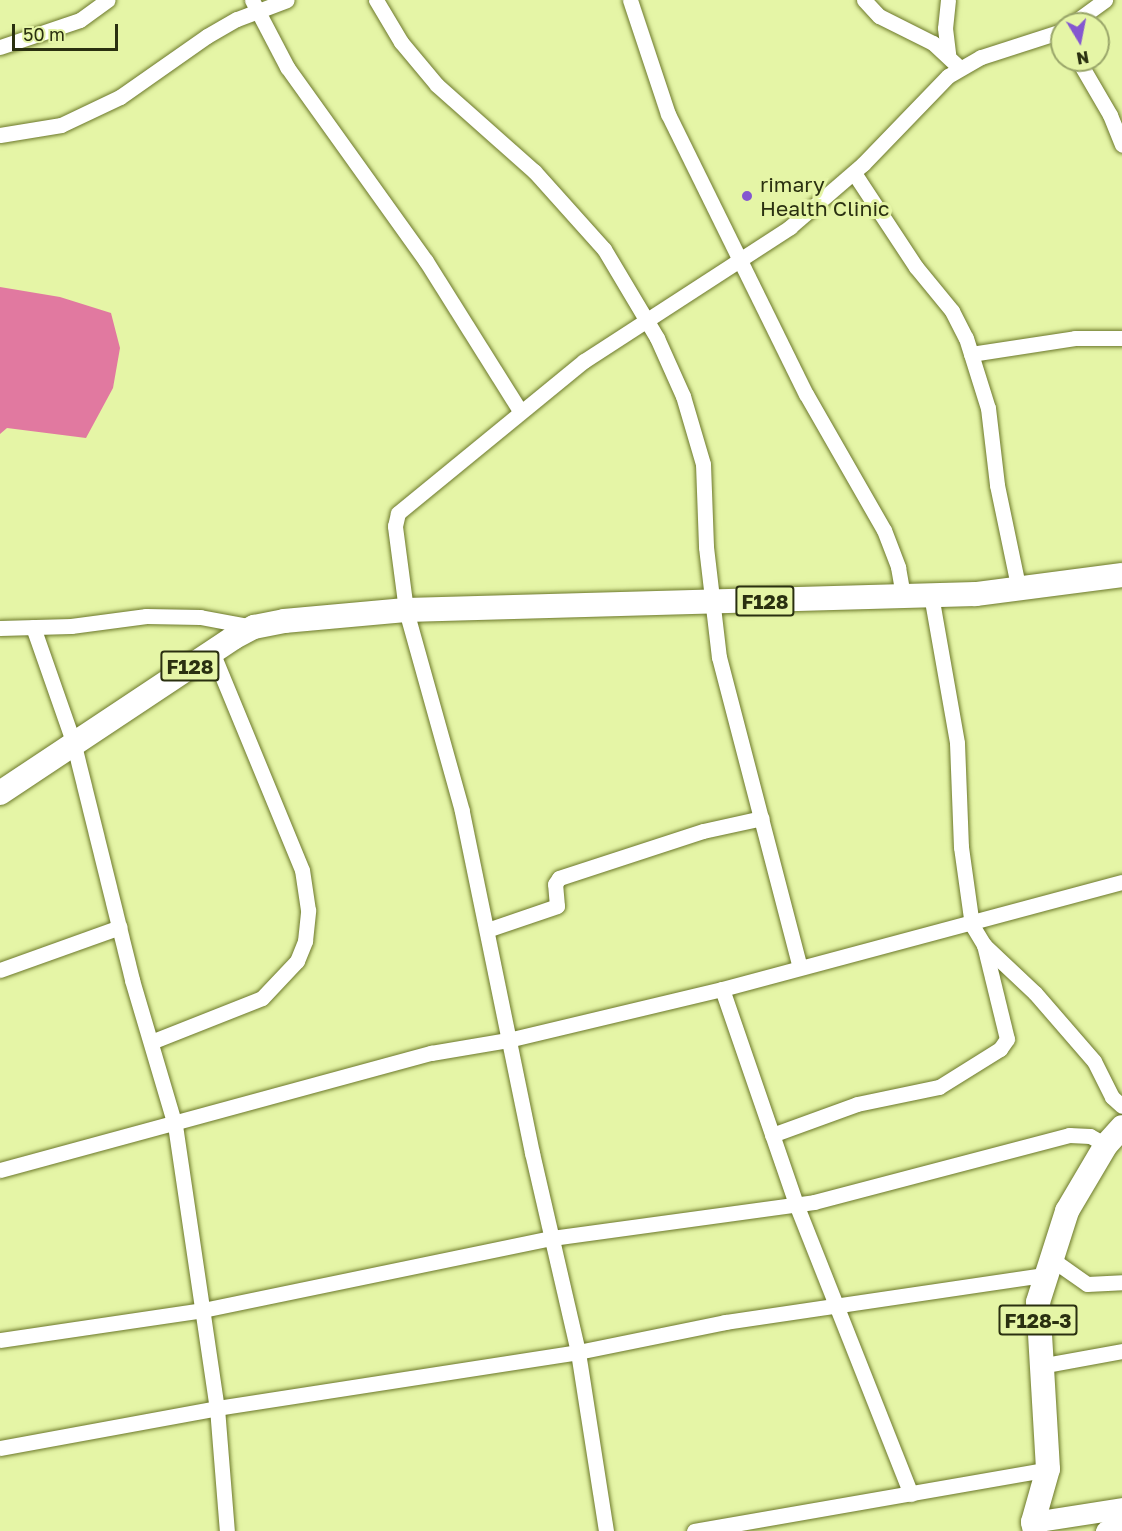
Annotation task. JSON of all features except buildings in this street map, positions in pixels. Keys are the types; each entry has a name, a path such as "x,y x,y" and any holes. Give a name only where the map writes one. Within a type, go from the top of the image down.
{"main road":[{"name":"F128","path":"0,794 74,741 254,627 406,610 712,603 1018,590 1122,575"},
{"name":"F128-3","path":"1034,1527 1048,1469 1040,1366 1038,1302 1047,1266 1067,1211 1106,1145 1122,1127"}],"street":[{"path":"0,47 80,20 108,0"},
{"path":"0,135 60,125 120,97 207,36 255,6 287,0"},
{"path":"376,0 401,42 437,85 567,205 604,249 647,318 683,396 703,464 712,603 719,657 800,967"},
{"path":"630,0 668,114 739,264 806,394 884,530 898,567 903,596"},
{"path":"864,0 879,16 948,54 960,68"},
{"path":"948,0 945,28 948,54"},
{"path":"1088,12 1105,0"},
{"path":"255,6 287,67 426,261 520,411"},
{"path":"606,1531 578,1352 508,1040 462,811 406,610 395,526 398,513 520,411 647,318 739,264 790,227 854,173 903,120 960,68 1050,35"},
{"path":"1085,72 1110,115 1122,145"},
{"path":"854,173 916,267 952,311 970,354 988,408 997,485 1018,590"},
{"path":"970,354 1064,340 1122,338"},
{"path":"932,595 957,743 963,868 972,925 984,945 1061,1022 1094,1061 1112,1097 1122,1106"},
{"path":"0,628 157,616 200,617 254,627"},
{"path":"33,627 74,741 120,927 176,1125 217,1408 227,1531"},
{"path":"151,1042 262,998 297,961 305,941 308,910 302,870 212,652"},
{"path":"487,930 557,906 555,884 559,878 703,831 762,818"},
{"path":"0,1170 176,1125 431,1053 508,1040 722,989 800,967 972,925 1122,882"},
{"path":"0,970 120,927"},
{"path":"772,1135 857,1104 939,1087 1000,1049 1007,1039 984,945"},
{"path":"722,989 796,1204 911,1494"},
{"path":"0,1340 203,1310 552,1238 796,1204 1069,1135 1090,1136 1106,1145"},
{"path":"0,1448 217,1408 578,1352 725,1322 836,1305 1047,1266 1087,1284 1122,1282"},
{"path":"1040,1366 1122,1351"},
{"path":"694,1531 1048,1469"},
{"path":"1034,1527 1122,1508"},
{"path":"1106,1531 1122,1528"}],"shaded area":[{"path":"0,287 60,297 111,313 120,348 113,388 86,438 7,428 0,434"}],"place":[{"name":"rimary Health Clinic","path":"747,196"}]}
